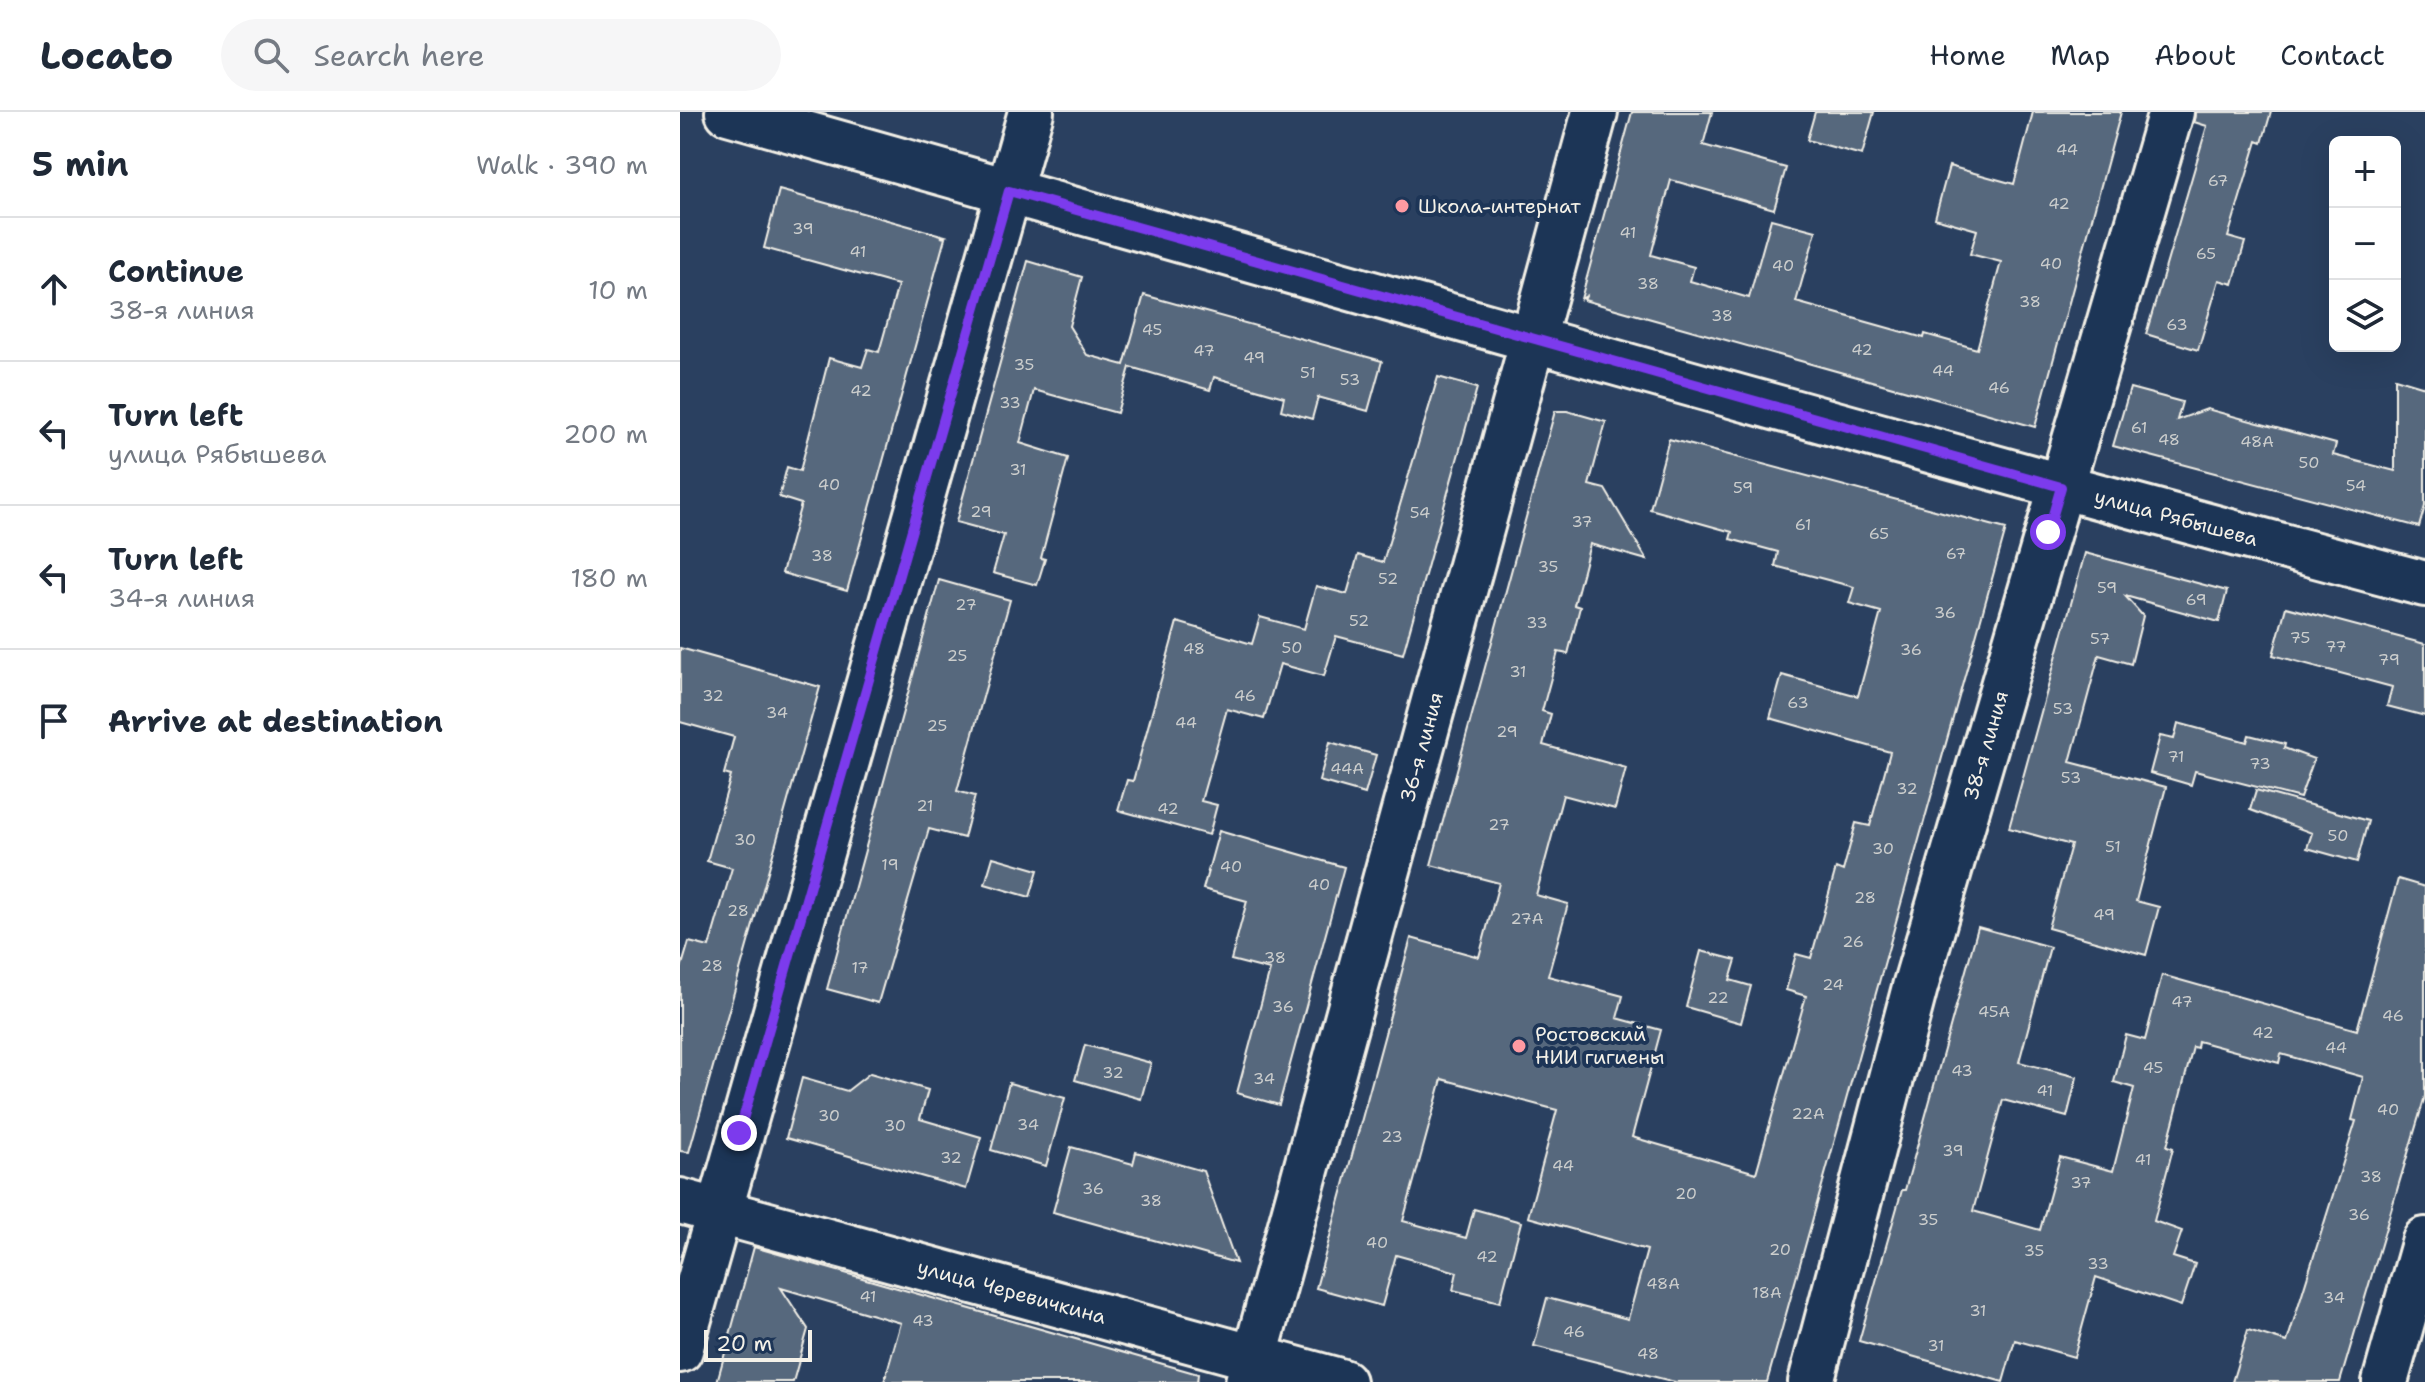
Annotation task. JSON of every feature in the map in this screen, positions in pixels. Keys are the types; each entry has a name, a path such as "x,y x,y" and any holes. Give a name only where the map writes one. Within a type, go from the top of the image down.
{"street":[{"name":"улица Рябышева","path":"728,112 1534,341 2425,584"},
{"path":"680,1350 699,1207 1031,112"},
{"name":"36-я линия","path":"1251,1370 1595,112"},
{"name":"38-я линия","path":"1811,1382 1915,987 2171,112"},
{"name":"улица Черевичкина","path":"699,1207 1251,1370 1343,1382"},
{"path":"2385,1382 2425,1240"}],"building":[{"path":"1632,112 1712,112 1703,145 1786,168 1774,209 1671,180 1651,255 1694,267 1690,281 1749,298 1771,219 1816,231 1796,302 1924,338 1925,334 1977,349 2001,262 1970,254 1977,230 1935,218 1949,166 2014,184 2033,112 2121,112 2035,427 1584,300 1586,296 1581,299"},
{"path":"1815,112 1874,112 1862,155 1807,140"},
{"path":"2195,112 2271,112 2262,143 2257,141 2228,237 2245,242 2233,284 2219,280 2198,350 2146,334 2207,126 2194,122"},
{"path":"779,190 945,236 941,237 945,238 847,591 782,573 801,504 779,497 787,467 800,471 829,358 862,367 868,349 879,352 898,285 764,248"},
{"path":"1028,261 1082,277 1069,326 1087,355 1124,365 1144,295 1382,361 1368,411 1318,397 1312,419 1281,410 1284,397 1214,377 1210,390 1130,367 1117,413 1034,390 1020,443 1068,458 1041,558 1045,559 1037,585 993,573 1004,535 956,522"},
{"path":"1438,377 1477,388 1403,654 1336,636 1324,676 1280,664 1264,719 1227,709 1201,801 1217,805 1209,835 1118,810 1127,780 1133,781 1177,622 1252,644 1260,617 1304,629 1316,586 1347,594 1358,555 1383,562"},
{"path":"2395,378 2425,387 2425,506 2419,527 2113,446 2130,388 2182,402 2177,420 2207,409 2336,444 2333,455 2395,471"},
{"path":"1555,411 1567,411 1606,422 1589,485 1605,489 1647,560 1590,544 1574,605 1580,607 1568,654 1558,652 1542,711 1551,714 1543,745 1626,768 1615,809 1563,795 1536,895 1568,904 1548,976 1623,996 1617,1018 1661,1030 1632,1137 1756,1173 1806,996 1786,990 1796,954 1811,958 1836,868 1843,871 1856,823 1870,826 1890,752 1770,718 1782,675 1858,696 1881,612 1849,603 1854,587 1775,566 1778,552 1730,539 1732,532 1650,509 1669,439 2006,529 1767,1382 1675,1382 1534,1346 1547,1298 1628,1319 1647,1250 1528,1217 1557,1110 1442,1079 1403,1221 1466,1238 1474,1209 1521,1222 1500,1302 1453,1290 1457,1272 1396,1255 1382,1306 1316,1288 1411,938 1479,957 1499,883 1431,865"},
{"path":"2085,553 2227,591 2219,622 2125,596 2143,616 2131,664 2099,655 2070,762 2166,787 2136,901 2159,907 2146,955 2048,928 2071,845 2009,828"},
{"path":"939,580 1010,600 957,791 975,796 964,838 929,829 878,1003 827,989"},
{"path":"2286,607 2425,644 2425,716 2387,706 2392,687 2273,655"},
{"path":"680,648 820,687 689,1152 680,1151 680,972 689,942 709,947 732,868 707,861 731,776 724,774 734,737 680,722"},
{"path":"2178,723 2247,742 2249,735 2285,744 2284,748 2314,759 2300,798 2195,771 2191,785 2150,773 2160,736 2174,739"},
{"path":"1330,742 1376,755 1365,794 1319,781"},
{"path":"2256,790 2368,821 2357,862 2307,848 2312,833 2250,810"},
{"path":"1219,831 1344,867 1279,1105 1237,1093 1270,970 1231,960 1247,901 1203,889"},
{"path":"993,857 1038,870 1030,897 985,884"},
{"path":"2398,879 2425,887 2425,1096 2340,1382 2232,1382 2248,1330 2287,1342 2356,1121 2352,1120 2363,1077 2281,1054 2279,1063 2198,1041 2197,1048 2193,1047 2167,1146 2173,1148 2154,1221 2182,1231 2173,1257 2195,1264 2181,1306 2096,1277 2074,1357 2015,1340 2003,1382 1859,1341 1902,1190 1905,1190 1978,927 2050,947 2019,1062 2077,1077 2067,1117 2003,1100 1973,1211 2040,1230 2060,1157 2113,1171 2134,1088 2114,1082 2126,1035 2145,1040 2162,975 2357,1030"},
{"path":"1701,951 1736,960 1730,980 1751,986 1741,1023 1686,1007"},
{"path":"1085,1045 1151,1063 1141,1099 1075,1080"},
{"path":"870,1073 928,1090 920,1119 981,1137 966,1189 786,1138 802,1078 847,1091"},
{"path":"1009,1083 1065,1098 1046,1166 991,1150"},
{"path":"1071,1147 1133,1164 1136,1152 1203,1171 1236,1263 1053,1212"},
{"path":"754,1247 1198,1374 1197,1382 884,1382 901,1323 781,1288 808,1329 793,1382 717,1382"}],"place":[{"name":"Школа-интернат","path":"1402,206"},
{"name":"Ростовский НИИ гигиены","path":"1519,1046"}],"route":[{"path":"739,1133 1009,191 2061,487 2048,532"}]}
